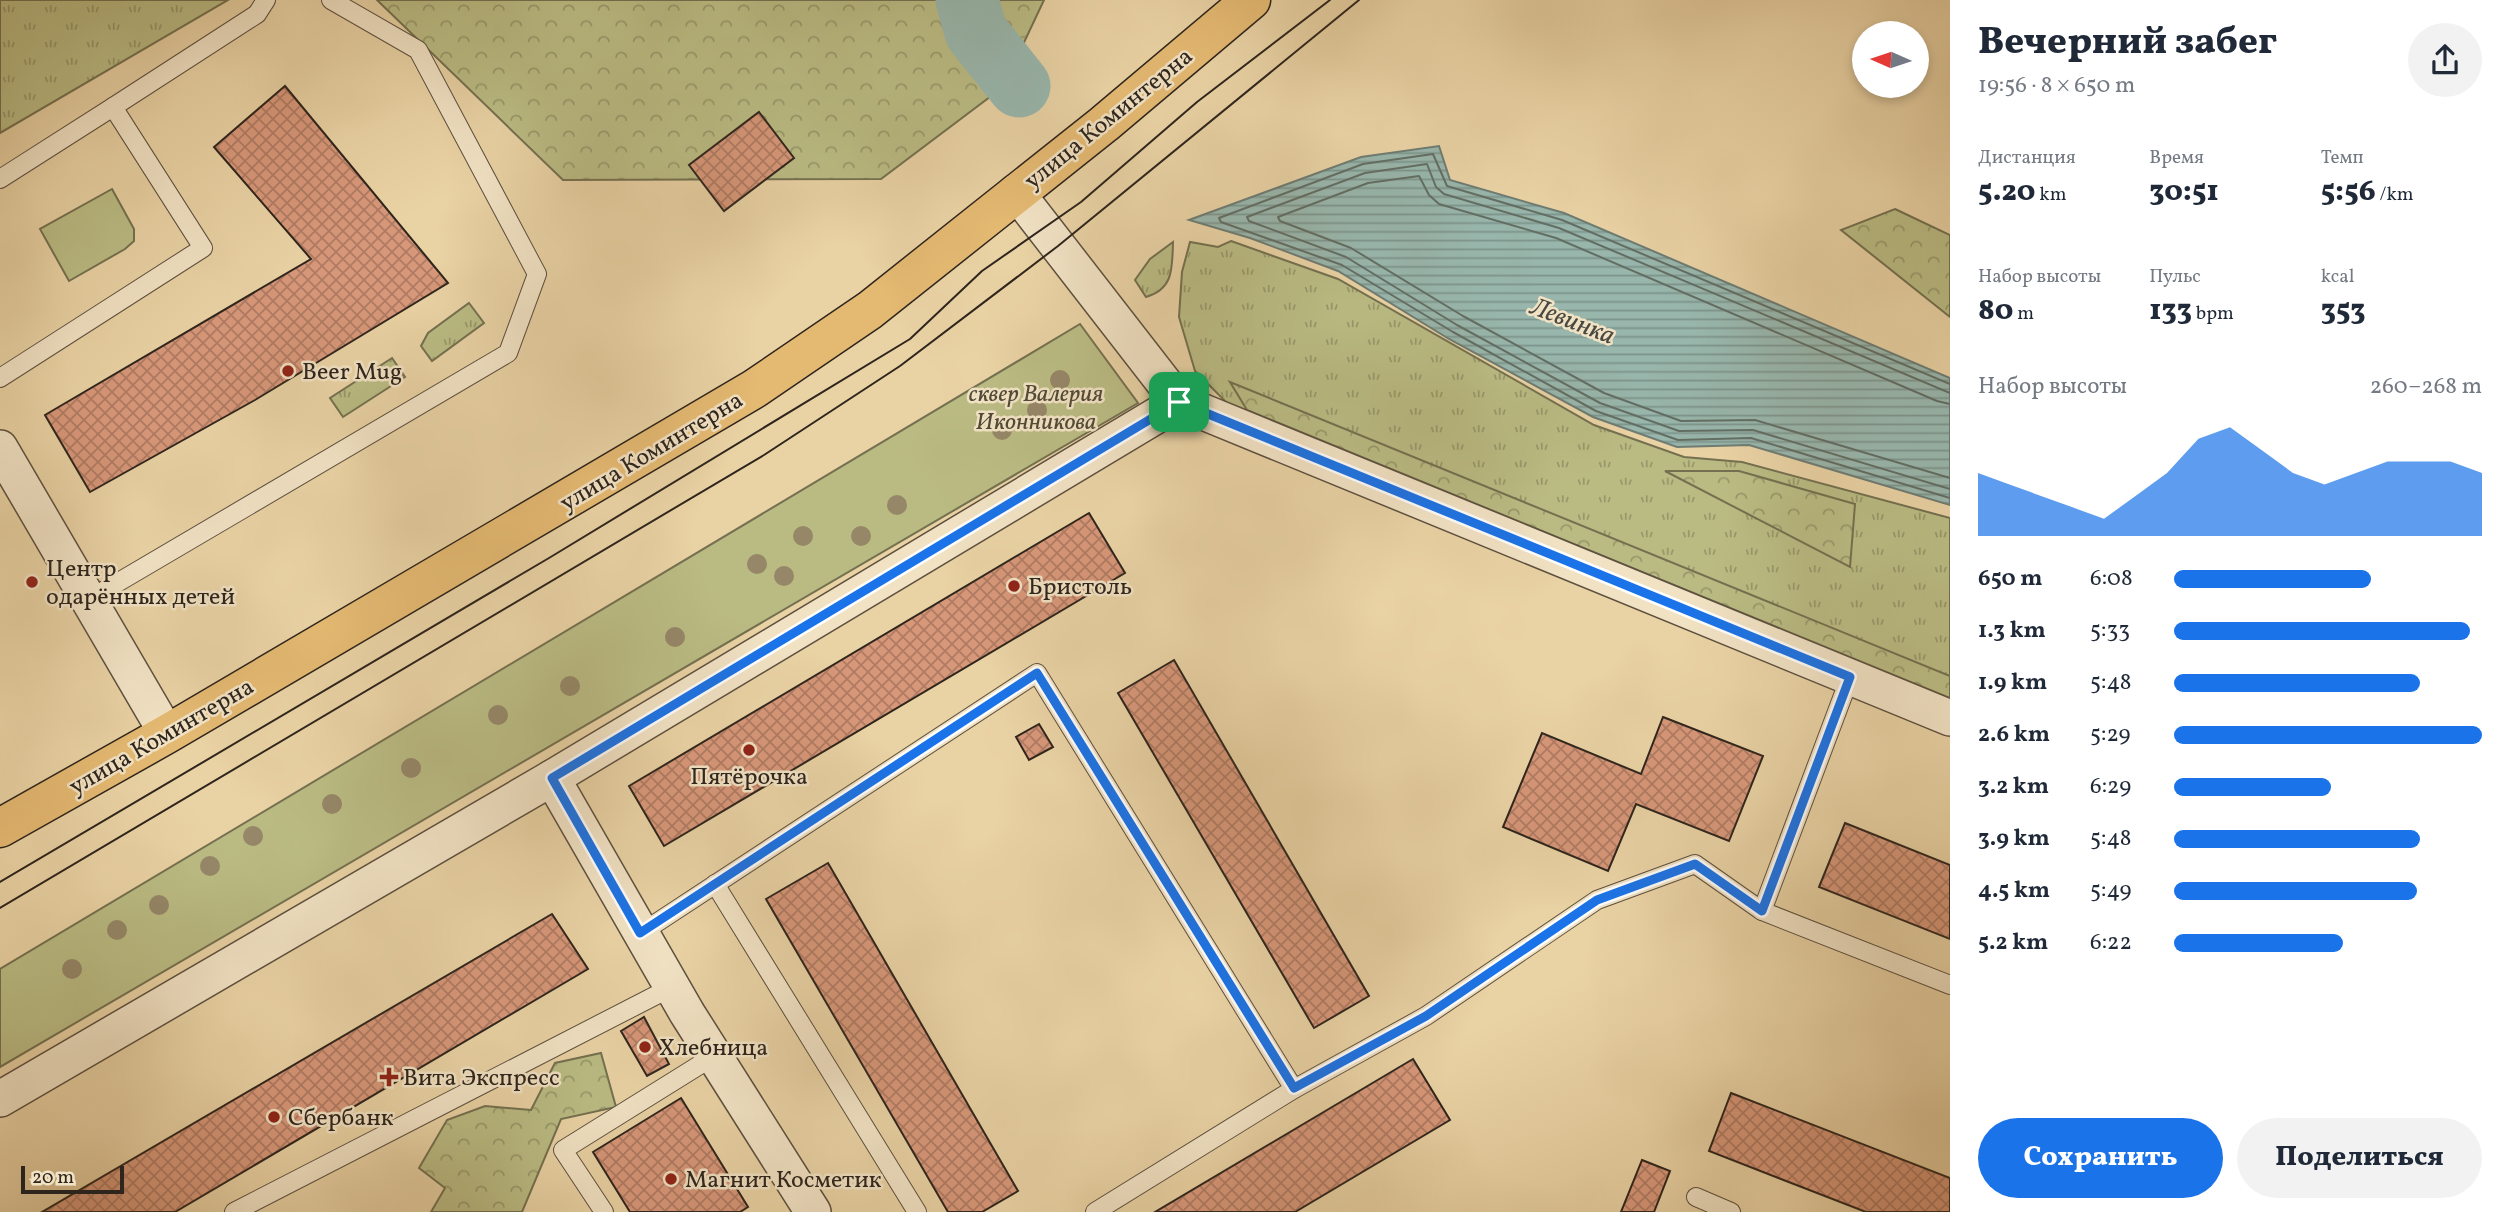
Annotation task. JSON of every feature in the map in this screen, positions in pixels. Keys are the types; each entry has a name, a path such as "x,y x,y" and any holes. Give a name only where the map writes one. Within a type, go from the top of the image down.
{"main road":[{"name":"улица Коминтерна","path":"0,828 167,734 754,389 870,310 1104,124 1251,0"}],"street":[{"path":"1016,192 1179,402 1950,718"},
{"path":"0,1098 552,778 1179,402"},
{"path":"0,448 167,734"},
{"path":"552,778 672,987 813,1212"}],"lane":[{"path":"0,179 257,14 266,0"},
{"path":"88,600 508,353 537,274 418,50 331,0"},
{"path":"0,378 202,248 113,107"},
{"path":"640,933 1037,673 1294,1088"},
{"path":"1762,911 1850,677"},
{"path":"1094,1212 1294,1088 1426,1016 1597,900 1695,864 1762,911 1950,985"},
{"path":"715,884 917,1212"},
{"path":"234,1212 672,987"},
{"path":"604,1212 563,1150 714,1056"},
{"path":"1696,1197 1731,1212"}],"green space":[{"path":"0,0 228,0 0,133"},
{"path":"377,0 1044,0 1003,87 881,179 563,180"},
{"path":"112,189 134,229 134,241 69,281 40,229"},
{"path":"1895,209 1950,235 1950,317 1841,230"},
{"path":"1231,241 1338,279 1594,425 1684,457 1742,462 1950,518 1950,708 1243,419 1195,371 1179,317 1182,272 1190,242 1218,247"},
{"path":"1173,242 1167,283 1162,289 1146,297 1135,280 1150,259"},
{"path":"469,303 484,323 432,361 421,346 428,333"},
{"name":"сквер Валерия Иконникова","path":"1080,324 1138,403 0,1067 0,969"},
{"path":"392,358 405,377 343,417 330,398"},
{"path":"1230,382 1950,676 1950,698 1247,410"},
{"path":"1665,471 1739,471 1855,504 1850,567"},
{"path":"601,1053 616,1107 561,1119 522,1212 431,1212 445,1188 419,1168 447,1120 485,1106 531,1110 555,1063"}],"water":[{"path":"1439,146 1450,180 1564,213 1950,378 1950,505 1749,445 1677,447 1593,417 1449,339 1338,271 1250,238 1189,220 1361,157"}],"building":[{"path":"285,86 448,283 255,400 90,492 45,415 311,259 214,147"},
{"path":"759,112 794,158 724,211 689,165"},
{"path":"1089,513 1125,573 664,846 629,786"},
{"path":"1174,660 1369,996 1314,1028 1118,693"},
{"path":"1663,717 1763,756 1729,841 1636,804 1608,871 1503,827 1542,733 1641,774"},
{"path":"1039,724 1053,747 1029,760 1016,737"},
{"path":"1845,823 1950,865 1950,939 1819,887"},
{"path":"828,863 1018,1191 982,1212 948,1212 766,899"},
{"path":"552,914 588,969 175,1212 42,1212"},
{"name":"Хлебница","path":"644,1017 669,1064 647,1076 621,1031"},
{"path":"1413,1059 1450,1120 1295,1212 1155,1212"},
{"path":"1731,1093 1950,1178 1950,1212 1866,1212 1709,1151"},
{"name":"Магнит Косметик","path":"681,1098 748,1207 740,1212 630,1212 593,1152"},
{"path":"1642,1160 1670,1171 1654,1212 1621,1212"}],"waterway":[{"name":"Левинка","path":"967,0 976,32 1019,86"}],"tram line":[{"path":"0,882 549,558 910,339 982,271 1081,202 1197,102 1330,0"},
{"path":"0,908 764,455 900,366 1058,246 1359,0"}],"place":[{"name":"Beer Mug","path":"288,371"},
{"name":"Центр одарённых детей","path":"32,582"},
{"name":"Бристоль","path":"1014,586"},
{"name":"Пятёрочка","path":"749,750"},
{"name":"Хлебница","path":"645,1047"},
{"name":"Вита Экспресс","path":"389,1077"},
{"name":"Сбербанк","path":"274,1117"},
{"name":"Магнит Косметик","path":"671,1179"}],"route":[{"path":"1179,402 1850,677 1762,911 1695,864 1597,900 1426,1016 1294,1088 1037,673 640,933 552,778 1179,402"}]}
